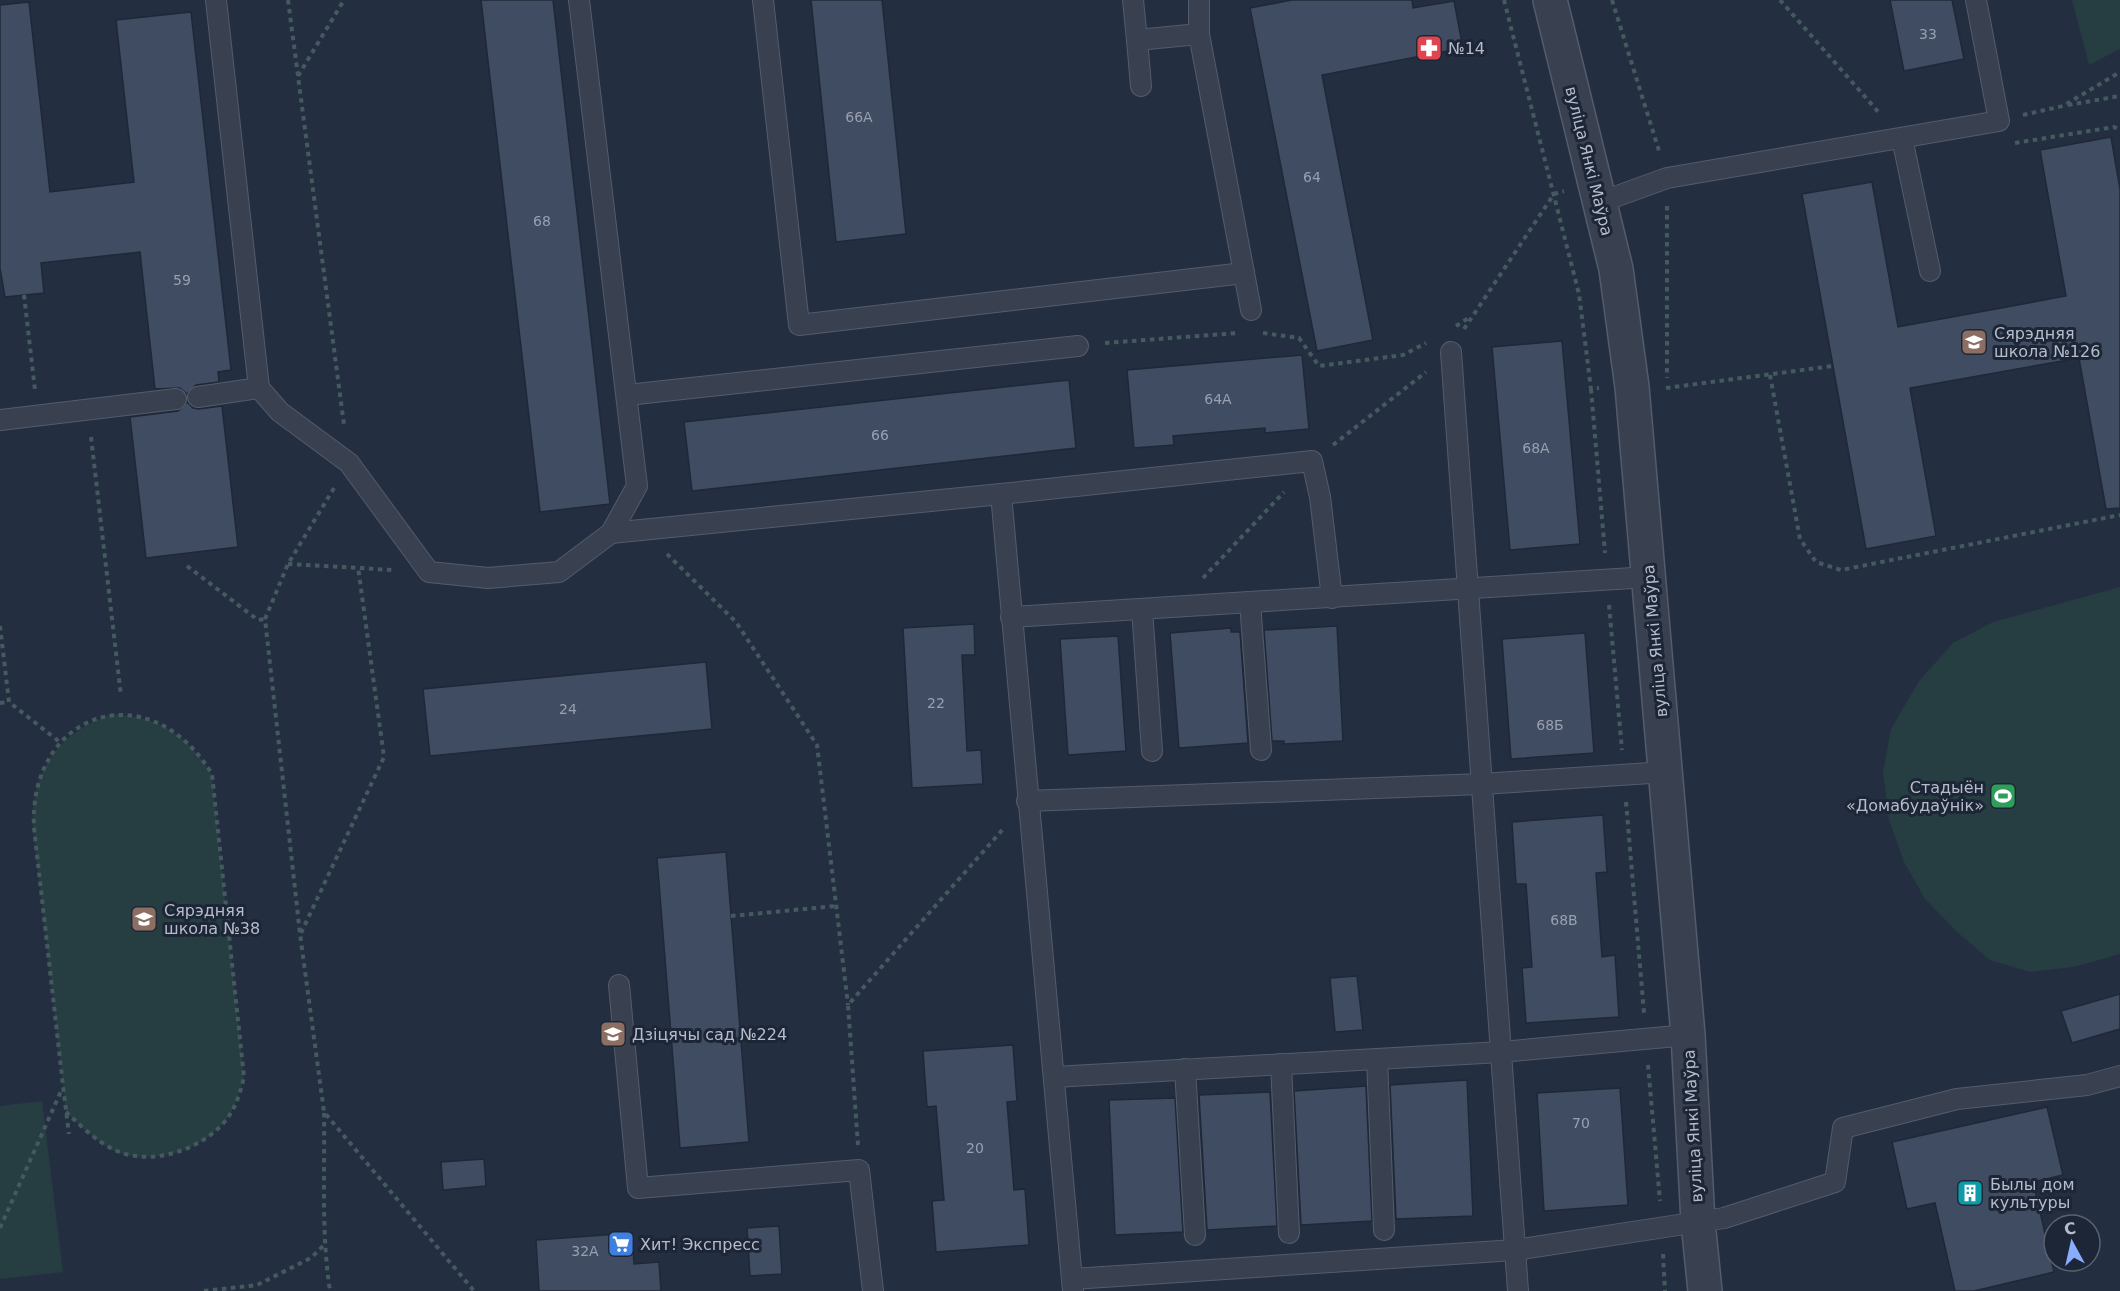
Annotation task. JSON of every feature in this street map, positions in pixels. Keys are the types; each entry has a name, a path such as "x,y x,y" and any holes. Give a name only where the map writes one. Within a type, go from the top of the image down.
{"street":[{"name":"вуліца Янкі Маўра","path":"1550,0 1616,269 1632,387 1688,1035 1698,1222 1705,1291"}],"lane":[{"path":"216,0 259,388 280,412 349,463 429,572 488,578 559,572 611,533 637,486 579,0"},
{"path":"764,0 799,325 1244,273"},
{"path":"1133,0 1141,86"},
{"path":"1199,0 1199,34 1251,310"},
{"path":"1600,202 1667,178 1999,121 1976,0"},
{"path":"1137,40 1199,34"},
{"path":"1902,138 1930,271"},
{"path":"627,395 1078,346"},
{"path":"1451,352 1518,1291"},
{"path":"198,397 259,388"},
{"path":"0,420 176,399"},
{"path":"611,533 1312,461 1320,497 1332,598"},
{"path":"1001,494 1027,801 1073,1285 1515,1250 1724,1218 1835,1182 1843,1128 1957,1099 2087,1084 2120,1076"},
{"path":"1011,617 1649,577"},
{"path":"1250,603 1261,750"},
{"path":"1142,609 1152,751"},
{"path":"1027,801 1482,784 1666,772"},
{"path":"619,984 638,1188 859,1170 873,1291"},
{"path":"1054,1077 1501,1052 1688,1035"},
{"path":"1377,1059 1384,1230"},
{"path":"1281,1064 1289,1233"},
{"path":"1185,1069 1195,1235"}],"path":[{"path":"288,0 349,463 288,564 265,619 300,934 324,1112 326,1223 323,1246 330,1291"},
{"path":"298,77 344,0"},
{"path":"1504,0 1579,294"},
{"path":"1780,0 1902,138"},
{"path":"2063,106 2120,72"},
{"path":"1999,121 2120,96"},
{"path":"1176,607 1312,461 1451,352 1471,317 1554,194"},
{"path":"24,295 38,415"},
{"path":"1452,328 1471,317"},
{"path":"1254,332 1299,338 1319,366 1403,355 1432,339"},
{"path":"1078,346 1242,333"},
{"path":"1667,388 1833,366"},
{"path":"1770,375 1800,539 1816,562 1841,570 2120,515"},
{"path":"1591,389 1662,1228 1665,1291"},
{"path":"88,409 121,696"},
{"path":"642,530 736,622 817,745 848,1005 859,1170"},
{"path":"288,564 429,572"},
{"path":"187,566 258,620 265,619"},
{"path":"300,934 384,757 358,567"},
{"path":"0,628 9,702"},
{"path":"0,703 9,702 61,743"},
{"path":"66,1112 114,1150 145,1157 165,1155 184,1150 218,1130 239,1097 244,1077 212,774 201,757 172,730 153,719 134,715 112,714 95,720 77,729 61,743 40,776 33,809 63,1086 66,1112 69,1134"},
{"path":"848,1005 1027,801"},
{"path":"731,916 837,906"},
{"path":"0,1228 63,1086"},
{"path":"324,1112 474,1291"},
{"path":"204,1291 257,1285 311,1258 323,1246"}],"green space":[{"path":"2072,0 2120,0 2120,49 2089,65"},
{"name":"Стадыён «Домабудаўнік»","path":"2120,587 2120,954 2074,967 2030,972 1990,960 1957,932 1925,899 1904,862 1889,820 1883,772 1891,729 1919,681 1953,643 1993,622"},
{"path":"112,714 144,719 171,730 193,749 212,775 244,1077 231,1112 217,1130 198,1144 162,1156 138,1157 109,1148 66,1113 33,828 33,807 37,788 52,756 77,732"},
{"path":"42,1101 63,1272 0,1279 0,1106"}],"building":[{"path":"481,0 553,0 610,504 540,512"},
{"path":"811,0 882,0 906,234 836,242"},
{"path":"1292,0 1412,0 1413,8 1454,1 1463,48 1322,75 1373,340 1317,351 1250,8"},
{"path":"1890,0 1952,0 1964,59 1904,71"},
{"path":"29,2 50,192 134,182 116,20 191,12 231,370 218,372 219,382 196,385 187,394 180,388 155,389 140,252 41,263 44,293 5,297 0,268 0,5"},
{"name":"Сярэдняя школа №126","path":"2111,137 2120,189 2120,508 2106,509 2079,358 1910,388 1936,536 1866,549 1802,194 1872,182 1898,327 2066,296 2040,150"},
{"path":"1562,341 1580,544 1510,550 1492,347"},
{"path":"1302,355 1309,429 1265,433 1265,428 1173,436 1174,445 1134,448 1127,370"},
{"path":"1069,380 1076,448 692,491 684,422"},
{"path":"187,402 193,408 199,409 222,406 238,547 146,558 130,417 178,411"},
{"path":"974,624 975,655 962,655 967,751 981,750 983,784 912,788 903,628"},
{"path":"1337,626 1343,741 1284,744 1284,741 1272,741 1264,630"},
{"path":"1231,628 1231,632 1240,632 1248,743 1179,748 1170,633"},
{"path":"1585,633 1594,753 1511,759 1502,639"},
{"path":"1118,636 1126,751 1068,755 1060,639"},
{"path":"706,662 712,729 430,756 423,689"},
{"path":"1603,815 1607,872 1596,873 1602,957 1615,955 1619,1017 1526,1023 1522,968 1532,967 1526,884 1516,884 1512,822"},
{"path":"726,852 749,1142 680,1148 657,858"},
{"path":"1357,976 1363,1030 1335,1032 1330,978"},
{"path":"2120,994 2120,1029 2072,1043 2061,1011"},
{"path":"1013,1045 1017,1101 1007,1102 1014,1190 1025,1189 1029,1245 936,1252 932,1201 944,1200 936,1106 927,1107 923,1051"},
{"path":"1467,1080 1473,1216 1396,1219 1390,1085"},
{"path":"1366,1086 1372,1221 1301,1225 1294,1091"},
{"path":"1620,1088 1628,1205 1544,1211 1537,1093"},
{"path":"1270,1092 1277,1226 1207,1230 1199,1095"},
{"path":"1175,1098 1183,1232 1115,1235 1109,1100"},
{"name":"Былы дом культуры","path":"2047,1107 2063,1175 2033,1182 2042,1221 2042,1273 2050,1273 1974,1291 1955,1291 1935,1203 1907,1209 1892,1142"},
{"path":"484,1159 486,1186 443,1190 441,1162"},
{"path":"779,1226 782,1274 750,1276 747,1228"},
{"path":"632,1233 634,1264 659,1262 661,1291 539,1291 536,1240"}],"place":[{"name":"№14","path":"1429,48"},
{"name":"Сярэдняя школа №126","path":"1974,342"},
{"name":"Стадыён «Домабудаўнік»","path":"2003,796"},
{"name":"Сярэдняя школа №38","path":"144,919"},
{"name":"Дзіцячы сад №224","path":"613,1034"},
{"name":"Былы дом культуры","path":"1970,1193"},
{"name":"Хит! Экспресс","path":"621,1244"}]}
